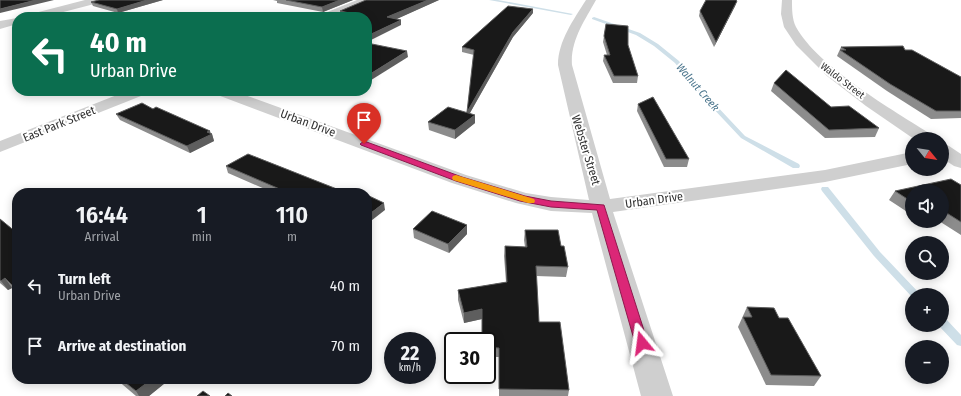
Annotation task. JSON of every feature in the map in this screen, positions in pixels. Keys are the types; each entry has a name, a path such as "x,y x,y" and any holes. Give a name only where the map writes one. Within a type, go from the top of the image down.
{"street":[{"path":"51,12 98,0"},
{"path":"336,12 366,0"},
{"name":"Webster Street","path":"591,0 569,40 564,61 574,110 598,187 601,207 657,396"},
{"name":"Waldo Street","path":"787,0 786,12 789,25 804,48 853,88 916,132"},
{"path":"0,25 12,22"},
{"name":"East Park Street","path":"0,147 128,96"},
{"name":"Urban Drive","path":"234,96 459,179 523,199 551,204 601,207 825,176 905,159"},
{"path":"949,152 961,162"}],"building":[{"path":"0,0 36,0 0,9"},
{"path":"99,0 147,0 117,9 91,2"},
{"path":"286,0 340,0 322,7"},
{"path":"366,0 428,0 387,17 401,20 372,34 372,12 340,11"},
{"path":"706,0 737,1 716,42 700,11"},
{"path":"508,6 533,9 513,32 467,112 474,50 462,47"},
{"path":"606,24 628,26 628,45 638,76 614,76 604,55 610,55 604,36"},
{"path":"372,44 407,51 372,73"},
{"path":"903,46 905,50 912,50 961,77 961,111 936,111 890,84 840,50 846,50 841,47"},
{"path":"786,70 831,107 849,106 879,128 829,130 774,83"},
{"path":"653,97 689,159 666,159 638,104"},
{"path":"142,103 153,109 156,107 210,131 207,132 212,134 187,146 116,114"},
{"path":"448,107 475,115 455,130 428,122"},
{"path":"248,154 334,188 277,188 226,166"},
{"path":"951,179 961,185 961,222 949,214 949,184 928,184"},
{"path":"905,189 905,197 895,191"},
{"path":"372,197 384,203 372,212"},
{"path":"432,211 467,225 448,244 413,229"},
{"path":"0,219 12,229 12,285 5,278 1,281"},
{"path":"525,230 558,230 561,246 564,246 568,267 536,266 539,322 560,322 569,390 499,389 499,348 496,348 496,332 482,332 482,309 464,313 458,290 507,282 505,246 527,247"},
{"path":"747,307 774,308 779,318 788,318 821,376 771,375 743,317 752,317"},
{"path":"127,384 145,384 136,391"},
{"path":"203,391 210,396 197,396"},
{"path":"228,393 232,396 225,396"}],"waterway":[{"name":"Walnut Creek","path":"491,0 571,14"},
{"name":"Walnut Creek","path":"594,18 638,34 656,45 677,62 695,86 743,137 796,166"},
{"name":"Walnut Creek","path":"825,189 877,254 909,288"},
{"name":"Walnut Creek","path":"949,329 961,342"}],"slow traffic":[{"path":"456,178 531,201"}],"route":[{"path":"364,144 459,179 523,199 540,203 601,207 642,343"}]}
